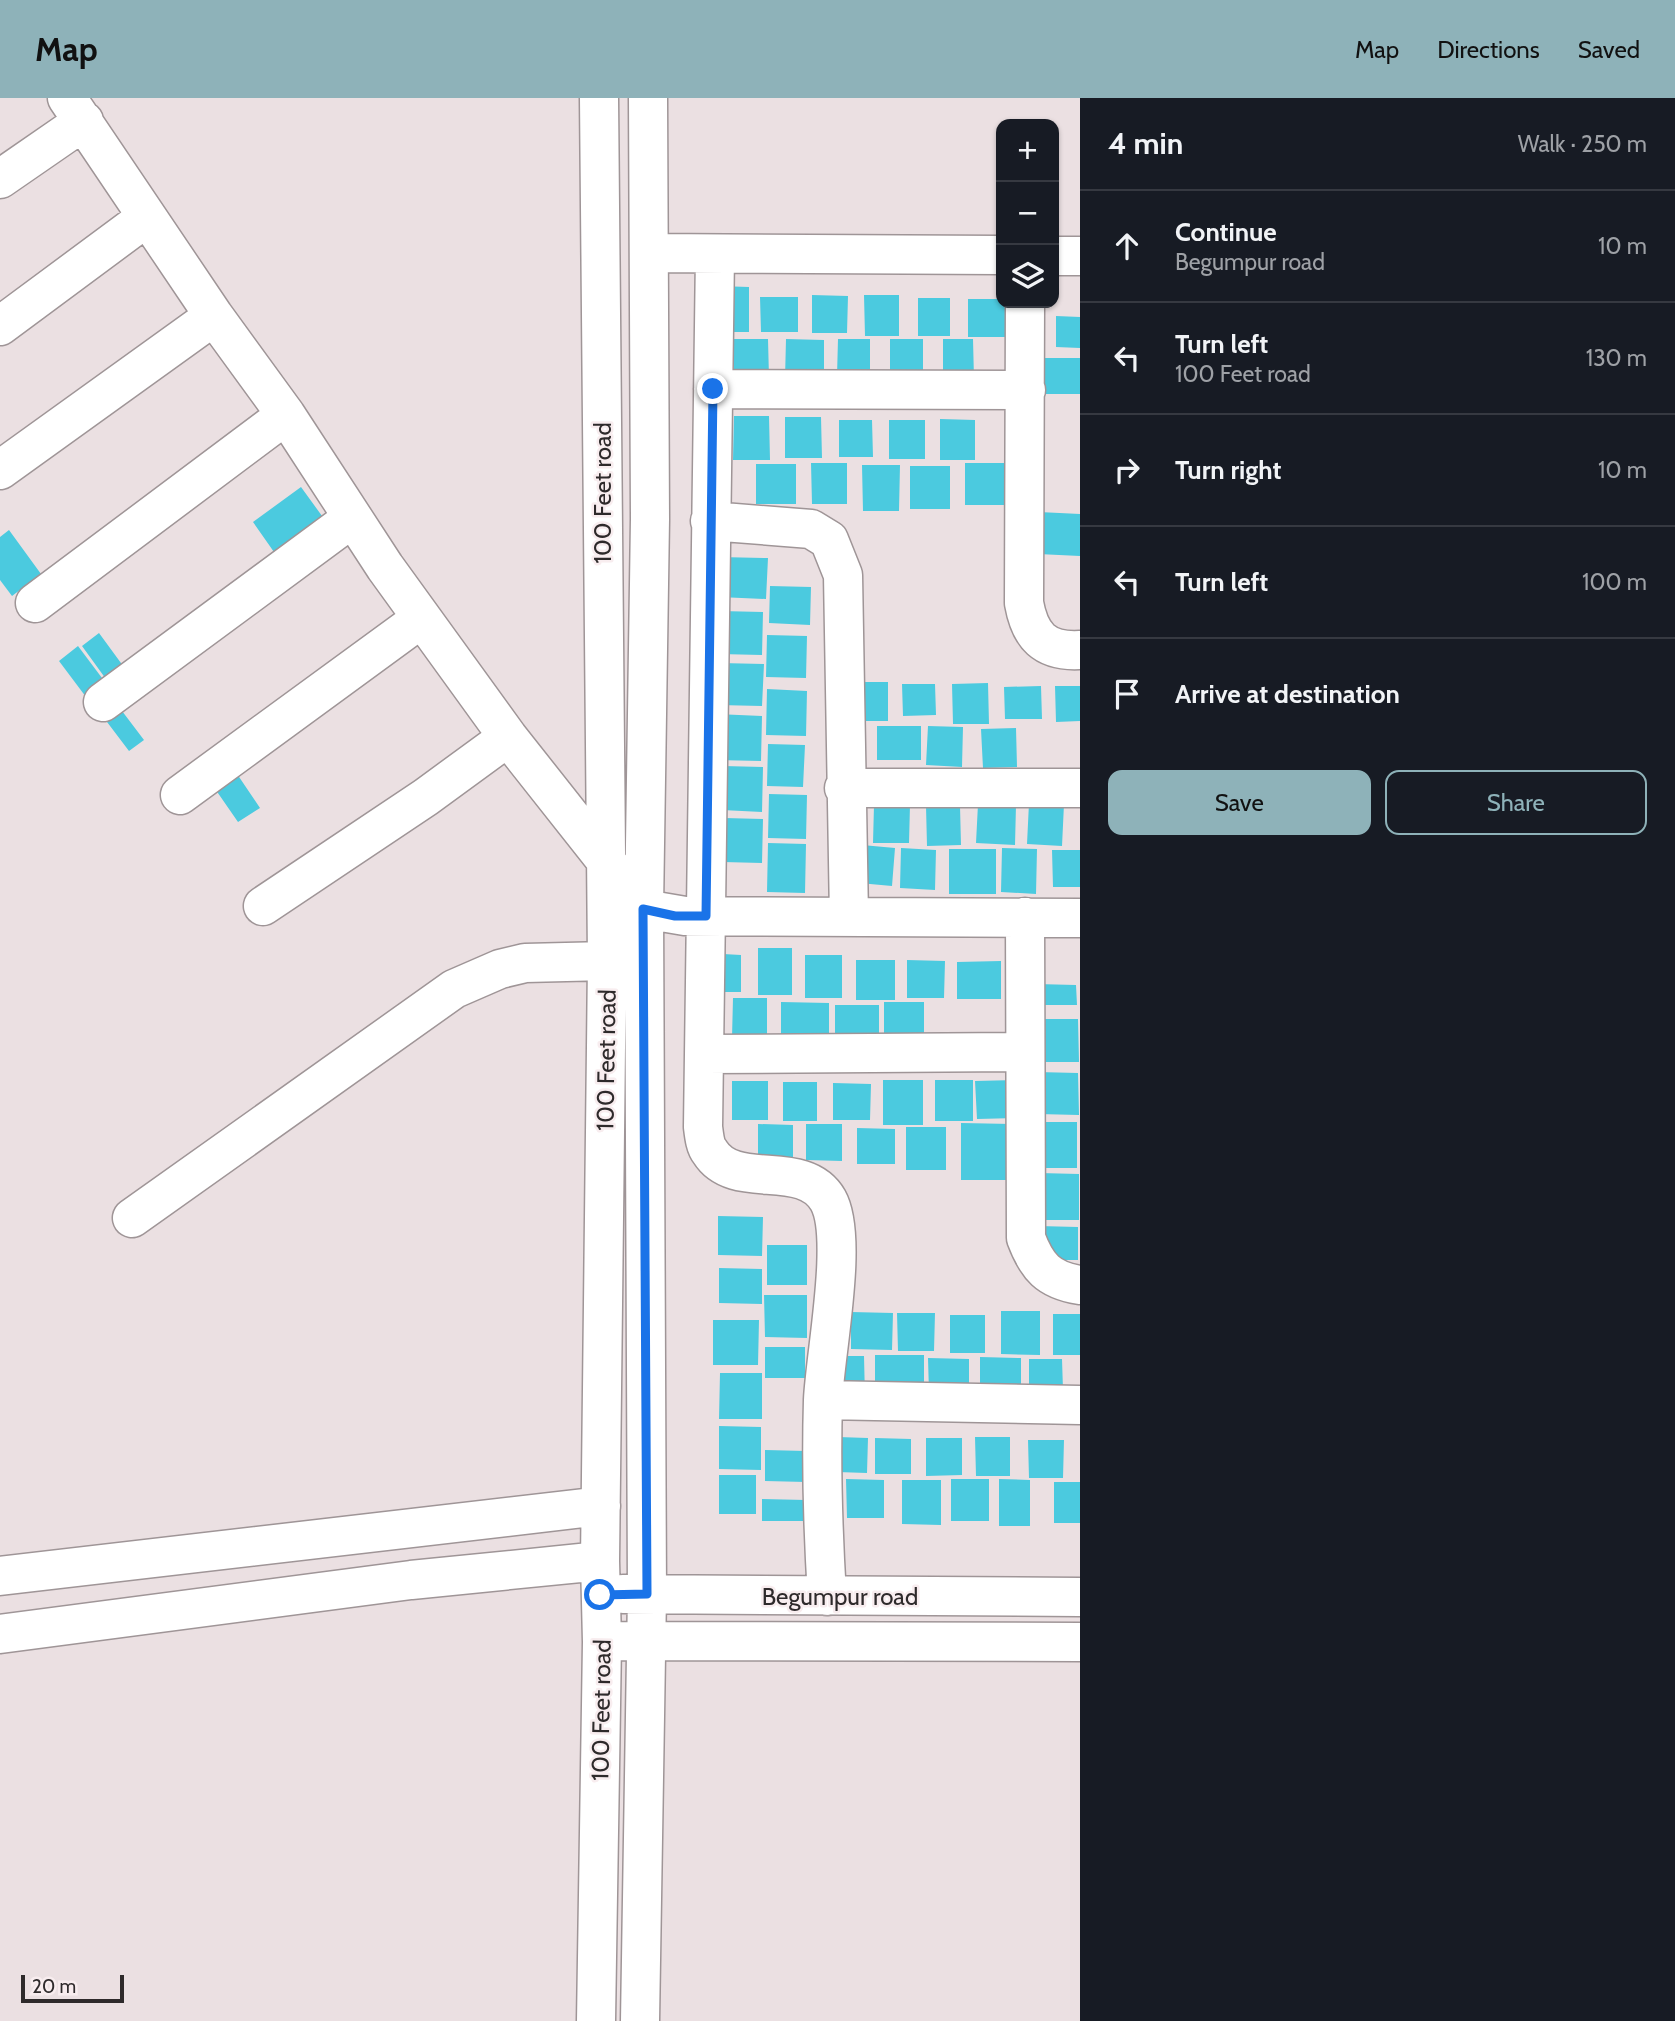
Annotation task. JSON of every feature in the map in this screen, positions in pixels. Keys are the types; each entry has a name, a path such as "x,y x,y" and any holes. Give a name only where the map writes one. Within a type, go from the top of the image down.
{"street":[{"name":"100 Feet road","path":"596,2021 603,1642 600,1578 607,961 599,98"},
{"name":"100 Feet road","path":"640,2021 644,1640 647,1594 643,909 651,253 648,98"},
{"path":"0,179 76,109 214,316 286,415 351,519 508,737 643,909 675,916 1080,918"},
{"path":"0,326 147,217"},
{"path":"651,253 996,255"},
{"path":"715,254 702,1127 708,1151 721,1165 746,1173 793,1177 815,1187 828,1199 834,1220 836,1250 823,1400 827,1596"},
{"path":"1059,256 1080,256"},
{"path":"1025,308 1024,603 1028,626 1037,639 1052,646 1080,650"},
{"path":"0,470 214,316"},
{"path":"713,389 1026,390"},
{"path":"35,603 286,415"},
{"path":"103,702 351,519"},
{"path":"710,521 811,529 829,540 843,575 844,788 849,917"},
{"path":"180,795 422,618"},
{"path":"263,906 426,797 508,737"},
{"path":"844,788 1080,788"},
{"path":"1025,917 1026,1238 1036,1264 1053,1276 1080,1285"},
{"path":"132,1218 454,989 500,969 524,963 607,961"},
{"path":"705,1054 1025,1052"},
{"path":"823,1400 1080,1405"},
{"path":"0,1576 601,1506"},
{"name":"Begumpur road","path":"0,1634 411,1580 600,1578 647,1594 1080,1597"},
{"name":"Begumpur road","path":"603,1642 1080,1642"}],"building":[{"path":"718,286 749,287 749,332 718,332"},
{"path":"812,295 848,296 847,333 812,333"},
{"path":"864,295 899,295 899,336 865,336"},
{"path":"760,297 798,297 798,332 761,332"},
{"path":"918,298 950,298 950,336 918,336"},
{"path":"968,299 996,299 996,308 1005,308 1005,337 968,337"},
{"path":"1056,316 1080,317 1080,348 1056,347"},
{"path":"734,339 768,339 769,378 734,378"},
{"path":"786,339 824,340 824,379 785,379"},
{"path":"838,339 870,339 870,376 837,376"},
{"path":"890,339 923,339 923,376 890,376"},
{"path":"943,339 973,339 974,379 943,379"},
{"path":"1042,358 1080,358 1080,394 1043,394"},
{"path":"734,416 769,416 770,460 733,460"},
{"path":"785,417 821,417 822,458 785,458"},
{"path":"940,419 975,420 975,460 940,460"},
{"path":"839,420 872,420 873,457 839,457"},
{"path":"889,420 925,420 925,459 889,459"},
{"path":"811,463 847,463 847,504 812,504"},
{"path":"965,463 1004,463 1004,505 965,505"},
{"path":"756,464 796,464 796,504 756,504"},
{"path":"862,465 900,465 899,511 863,511"},
{"path":"910,466 950,466 950,509 910,509"},
{"path":"301,487 330,527 281,562 253,522"},
{"path":"1039,512 1080,514 1080,556 1038,554"},
{"path":"9,530 41,574 12,596 0,580 0,537"},
{"path":"719,557 768,558 766,599 719,597"},
{"path":"770,586 811,587 810,625 769,623"},
{"path":"720,611 763,612 762,655 719,654"},
{"path":"99,633 129,674 111,686 82,646"},
{"path":"767,635 807,636 806,678 766,677"},
{"path":"78,646 108,686 89,701 59,661"},
{"path":"720,663 764,664 762,706 718,705"},
{"path":"852,682 888,682 888,721 851,721"},
{"path":"988,683 989,724 953,724 952,684"},
{"path":"902,684 935,684 936,715 903,716"},
{"path":"1041,686 1042,719 1005,719 1004,687"},
{"path":"1055,686 1080,686 1080,721 1056,722"},
{"path":"767,689 807,691 806,736 766,735"},
{"path":"119,707 144,740 129,751 104,718"},
{"path":"716,714 762,716 761,761 715,760"},
{"path":"877,726 921,726 921,760 877,760"},
{"path":"928,726 963,727 962,767 926,765"},
{"path":"1016,728 1017,767 983,768 981,729"},
{"path":"768,744 805,745 803,787 767,786"},
{"path":"723,766 763,767 762,812 722,810"},
{"path":"233,768 260,808 238,822 211,783"},
{"path":"769,794 807,795 806,839 768,838"},
{"path":"1029,803 1064,804 1062,846 1027,844"},
{"path":"978,804 1016,805 1015,845 976,843"},
{"path":"874,805 910,805 909,843 873,843"},
{"path":"926,806 960,806 961,845 927,846"},
{"path":"724,818 763,819 762,863 723,862"},
{"path":"768,843 806,844 805,893 767,892"},
{"path":"851,844 895,848 892,886 848,882"},
{"path":"901,848 936,850 935,890 900,888"},
{"path":"1002,848 1037,849 1036,894 1001,892"},
{"path":"949,849 996,849 996,894 949,894"},
{"path":"1052,850 1080,850 1080,887 1053,887"},
{"path":"758,948 792,948 792,995 758,995"},
{"path":"723,954 741,955 741,992 723,992"},
{"path":"805,955 842,955 842,998 805,998"},
{"path":"856,960 895,960 895,1000 856,1000"},
{"path":"907,960 945,961 944,998 907,998"},
{"path":"1001,961 1001,999 957,999 957,962"},
{"path":"1036,984 1076,985 1077,1005 1036,1005"},
{"path":"733,998 767,998 767,1038 732,1038"},
{"path":"781,1002 829,1003 829,1035 781,1035"},
{"path":"884,1002 924,1002 924,1041 884,1041"},
{"path":"835,1005 879,1005 879,1037 835,1037"},
{"path":"1038,1019 1078,1019 1079,1062 1038,1062"},
{"path":"1037,1072 1078,1073 1079,1115 1038,1114"},
{"path":"883,1080 923,1080 923,1125 883,1125"},
{"path":"935,1080 973,1080 973,1121 935,1121"},
{"path":"1016,1080 1017,1118 977,1119 975,1081"},
{"path":"732,1081 768,1081 768,1120 732,1120"},
{"path":"783,1082 817,1082 817,1121 783,1121"},
{"path":"833,1083 871,1084 870,1120 833,1120"},
{"path":"1039,1122 1077,1122 1077,1168 1038,1168"},
{"path":"961,1123 1012,1124 1012,1180 961,1180"},
{"path":"758,1124 793,1125 793,1164 758,1163"},
{"path":"806,1124 842,1124 842,1161 806,1160"},
{"path":"906,1127 946,1127 946,1170 906,1170"},
{"path":"857,1128 895,1129 895,1164 857,1164"},
{"path":"1039,1173 1079,1174 1079,1220 1039,1220"},
{"path":"718,1216 763,1217 762,1256 718,1255"},
{"path":"1038,1226 1078,1227 1078,1260 1039,1260"},
{"path":"767,1245 807,1245 807,1285 767,1285"},
{"path":"719,1268 762,1269 762,1304 719,1303"},
{"path":"764,1295 807,1295 807,1338 765,1337"},
{"path":"1001,1311 1040,1311 1040,1355 1001,1354"},
{"path":"851,1312 893,1313 892,1350 851,1349"},
{"path":"897,1313 935,1313 934,1351 898,1351"},
{"path":"1053,1314 1080,1314 1080,1355 1053,1355"},
{"path":"950,1315 985,1315 985,1353 950,1353"},
{"path":"713,1320 759,1320 758,1365 713,1365"},
{"path":"765,1347 805,1347 805,1378 765,1378"},
{"path":"875,1355 924,1355 924,1396 875,1396"},
{"path":"836,1356 864,1356 865,1398 837,1398"},
{"path":"980,1357 1021,1358 1021,1389 980,1389"},
{"path":"928,1358 969,1359 969,1393 929,1393"},
{"path":"1029,1359 1062,1359 1063,1390 1029,1390"},
{"path":"720,1373 762,1373 762,1419 719,1419"},
{"path":"719,1426 761,1427 761,1470 719,1469"},
{"path":"838,1437 868,1438 867,1473 837,1472"},
{"path":"975,1437 1010,1437 1010,1476 976,1476"},
{"path":"875,1438 911,1439 911,1474 875,1474"},
{"path":"926,1438 962,1438 962,1475 926,1476"},
{"path":"1028,1440 1064,1440 1063,1478 1029,1478"},
{"path":"765,1450 806,1451 806,1482 765,1481"},
{"path":"719,1475 756,1475 756,1514 719,1514"},
{"path":"846,1479 884,1480 884,1518 847,1518"},
{"path":"951,1479 989,1479 989,1521 951,1521"},
{"path":"999,1479 1030,1480 1030,1526 999,1526"},
{"path":"902,1480 941,1480 941,1525 902,1524"},
{"path":"1054,1482 1080,1482 1080,1523 1054,1523"},
{"path":"762,1499 806,1500 806,1521 762,1521"}],"route":[{"path":"600,1595 647,1594 643,909 675,916 706,916 713,389"}]}
